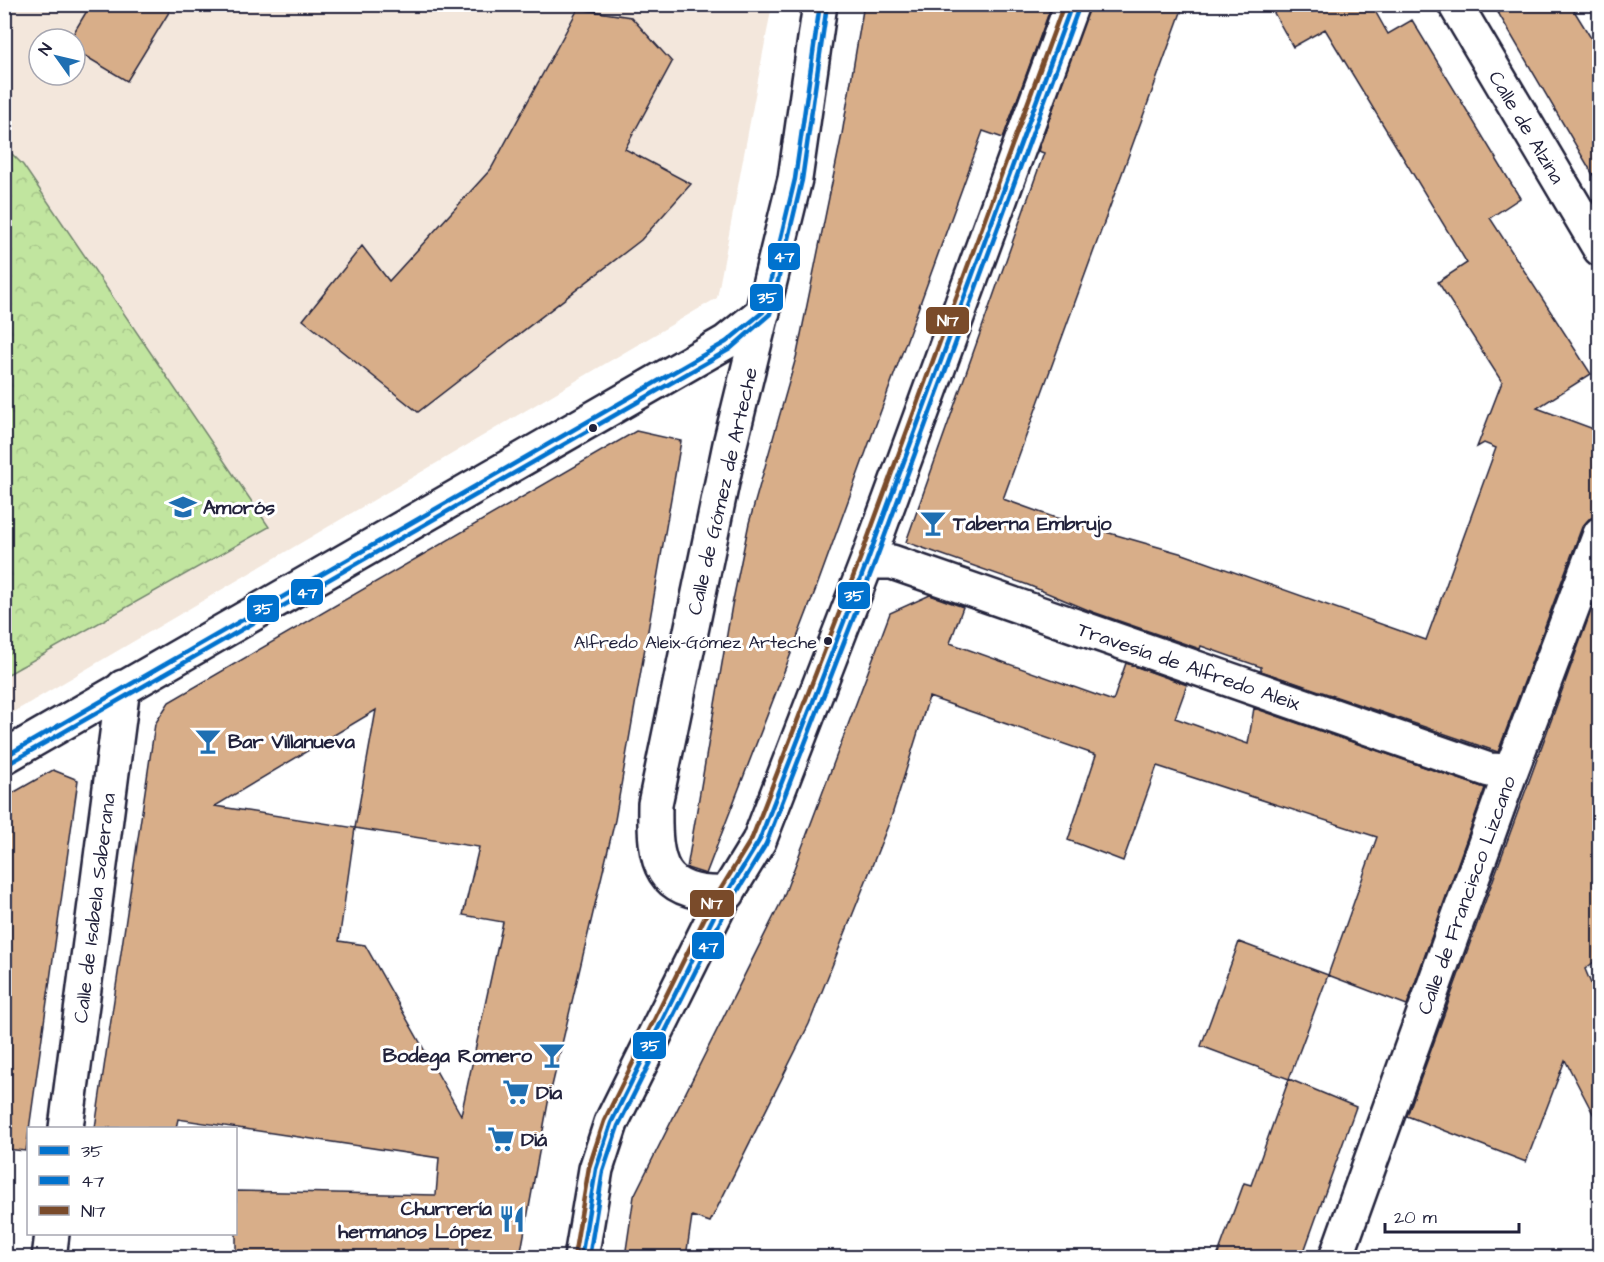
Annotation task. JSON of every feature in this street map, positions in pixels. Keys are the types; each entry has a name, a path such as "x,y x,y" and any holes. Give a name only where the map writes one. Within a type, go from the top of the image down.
{"street":[{"name":"Calle de Gómez de Arteche","path":"728,893 708,894 686,888 666,874 657,858 655,804 730,444 795,179 820,4"},
{"path":"581,1257 596,1169 611,1123 703,937 759,841 867,562 1072,4"},
{"name":"Calle de Alzina","path":"1455,4 1599,249"},
{"path":"4,756 726,342 763,312"},
{"name":"Calle de Francisco Lizcano","path":"1336,1257 1599,534"},
{"name":"Travesía de Alfredo Aleix","path":"867,562 892,562 1489,771 1511,771"},
{"name":"Calle de Isabela Saberana","path":"66,1127 123,687"},
{"path":"49,1257 52,1235"}],"shaded area":[{"name":"Amorós","path":"4,5 772,5 717,298 5,717"}],"green space":[{"path":"5,147 23,165 269,527 5,676"}],"building":[{"path":"91,4 174,4 127,81 87,57 87,27 77,27"},
{"path":"864,4 1052,4 1003,138 983,131 817,586 706,874 687,868 732,605 749,523 797,354 842,134"},
{"path":"1090,4 1184,4 1003,499 1053,517 1183,554 1426,640 1496,448 1484,443 1477,447 1502,382 1438,282 1467,263 1325,29 1293,47 1269,4 1371,4 1388,34 1412,20 1520,198 1490,218 1591,374 1537,408 1599,431 1599,516 1589,519 1582,527 1498,752 1261,671 1261,667 1201,646 1200,649 1093,612 1028,585 906,542 1044,153 1038,151"},
{"path":"1493,4 1570,4 1599,51 1599,185"},
{"path":"578,9 631,17 672,62 625,149 691,184 641,240 418,412 303,320 362,246 389,281 491,169"},
{"path":"636,431 681,441 615,820 548,1103 520,1257 236,1257 237,1191 436,1195 439,1158 178,1119 176,1127 95,1127 155,724 169,702","holes":["376,710 355,828 215,806","355,828 479,847 463,915 503,922 461,1115 365,945 339,941"]},
{"path":"1599,589 1599,958 1585,969 1599,1003 1599,1125 1565,1060 1526,1162 1407,1116"},
{"path":"930,595 963,607 950,643 1113,701 1126,663 1187,685 1175,718 1248,744 1254,708 1485,788 1407,1005 1328,975 1377,837 1157,766 1123,861 1068,840 1096,755 929,697 891,818 809,1024 710,1222 692,1216 686,1257 625,1257 634,1196 783,898 890,613"},
{"path":"53,770 78,780 29,1127 27,1127 26,1151 4,1149 4,798"},
{"path":"1239,942 1328,975 1289,1079 1201,1046"},
{"path":"1289,1079 1356,1107 1302,1257 1217,1257 1244,1183 1251,1185"}],"transit line":[{"name":"35","path":"4,757 726,342 763,312 795,179 820,4"},
{"name":"N17","path":"574,1257 589,1167 604,1121 711,905 752,838 860,559 1064,4"},
{"name":"35","path":"581,1258 596,1169 611,1123 718,908 759,841 867,562 1072,4"},
{"name":"47","path":"8,764 730,349 770,314 802,180 827,5"},
{"name":"47","path":"589,1258 603,1171 618,1126 725,912 766,844 874,565 1079,7"}],"place":[{"name":"Amorós","path":"183,507"},
{"name":"Taberna Embrujo","path":"933,523"},
{"name":"Alfredo Aleix-Gómez Arteche","path":"828,641"},
{"name":"Bar Villanueva","path":"208,741"},
{"name":"Bodega Romero","path":"552,1055"},
{"name":"Dia","path":"516,1092"},
{"name":"Diá","path":"501,1139"},
{"name":"Churrería hermanos López","path":"512,1219"}]}
